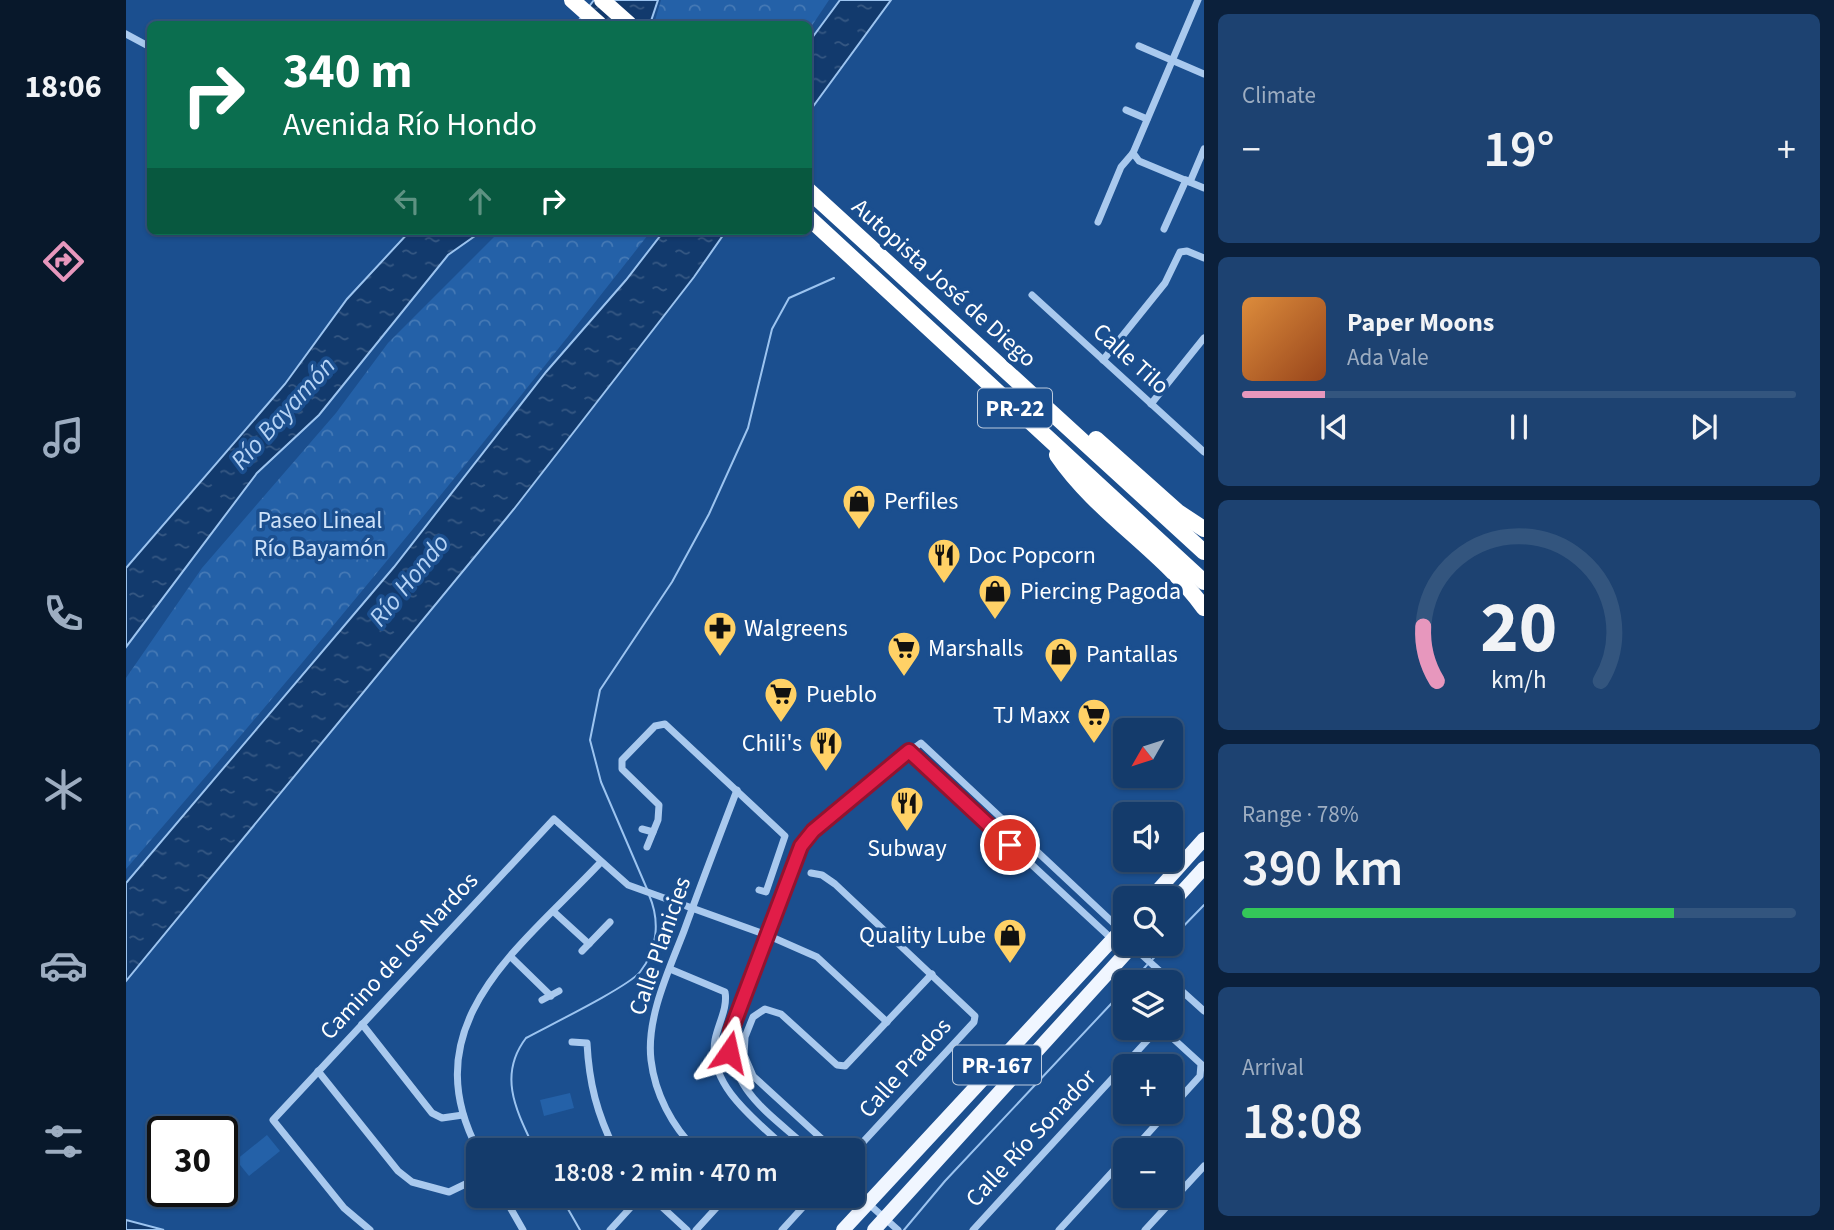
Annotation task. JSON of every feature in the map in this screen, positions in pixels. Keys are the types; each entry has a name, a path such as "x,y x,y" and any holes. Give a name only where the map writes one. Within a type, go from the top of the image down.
{"highway":[{"path":"572,0 596,21"},
{"path":"602,0 626,21"},
{"name":"Autopista José de Diego","path":"812,194 1204,552"},
{"path":"839,218 885,269 1204,561"},
{"name":"Autopista José de Diego","path":"812,221 1204,582"},
{"path":"1009,402 1047,427 1204,571"},
{"path":"1056,416 1098,440 1178,512 1204,529"},
{"path":"1042,433 1072,477 1167,563 1204,608"}],"main road":[{"path":"1162,886 1204,839"},
{"path":"1183,891 1204,868"},
{"name":"PR-167","path":"843,1230 1113,955"},
{"name":"PR-167","path":"874,1230 892,1225 1115,956"}],"street":[{"path":"1098,222 1122,167 1133,153 1198,0"},
{"path":"126,34 147,45"},
{"path":"1139,46 1204,74"},
{"path":"1126,110 1147,119"},
{"path":"1164,229 1204,149"},
{"path":"1133,153 1139,160 1204,188"},
{"path":"1103,360 1165,283 1180,253 1187,251 1203,255"},
{"name":"Calle Tilo","path":"1031,295 1201,450"},
{"path":"1151,404 1204,338"},
{"path":"1201,450 1204,439"},
{"path":"647,847 659,805 622,769 622,760 655,726 665,724 785,836 766,892 759,890"},
{"path":"797,1138 750,1095 734,1073 729,1052 731,1031 801,846 813,831 920,743 1113,926"},
{"path":"909,751 1113,927"},
{"name":"Calle Planicies","path":"684,1138 657,1091 651,1060 651,1033 691,907 737,790"},
{"name":"Camino de los Nardos","path":"370,1230 344,1208 273,1120 554,819 600,863"},
{"path":"642,828 653,832"},
{"path":"473,1138 463,1115 457,1069 464,1027 481,993 511,957 600,863 628,886 767,935 817,957 887,1022"},
{"path":"811,873 822,875 835,884 932,974"},
{"path":"554,912 589,944"},
{"path":"582,951 610,922"},
{"path":"1145,956 1204,1011"},
{"path":"511,957 551,996"},
{"path":"670,969 724,992 726,1000 714,1042 717,1070 736,1101 775,1138"},
{"name":"Calle Prados","path":"821,1138 753,1076 744,1055 745,1037 753,1017 765,1009 781,1014 840,1066 849,1063 932,974 973,1012 974,1022 865,1140"},
{"path":"542,1000 559,991"},
{"path":"362,1024 432,1113 442,1118 463,1115"},
{"name":"Calle Río Sonador","path":"1135,1054 1155,1032 1167,1033 1201,1065 1200,1076 1183,1095"},
{"path":"572,1042 587,1042 589,1081 597,1114 609,1138"},
{"path":"318,1071 404,1176 449,1192 466,1184"},
{"name":"Calle Río Sonador","path":"973,1230 1113,1078"},
{"name":"Calle Río Sonador","path":"1144,1138 1156,1124"},
{"path":"1145,1230 1204,1166"},
{"path":"1059,1230 1113,1171"},
{"path":"865,1200 892,1225"},
{"path":"510,1208 523,1230"},
{"path":"609,1227 629,1208"},
{"path":"663,1208 687,1230"},
{"path":"696,1230 716,1208"},
{"path":"782,1230 802,1208"}],"green space":[{"path":"661,0 829,0 812,26 812,21 655,21"},
{"name":"Paseo Lineal Río Bayamón","path":"496,235 648,235 393,553 126,869 126,678 202,568 336,413 388,343"},
{"path":"570,1093 574,1108 544,1116 540,1100"},
{"path":"267,1135 280,1151 249,1176 238,1162 238,1158"}],"water":[{"path":"594,0 658,0 651,21 578,21"},
{"path":"840,0 891,0 812,108 812,38"},
{"name":"Río Bayamón","path":"406,235 476,235 448,255 319,415 257,473 126,647 126,568 285,384 347,299"},
{"name":"Río Hondo","path":"661,235 723,235 694,277 514,509 126,981 126,883 394,567 546,372 626,280"},
{"path":"126,1220 164,1230 126,1230"}],"waterway":[{"path":"647,889 601,782 590,740 600,690 672,582 709,514 748,428 772,329 789,298 834,278"},
{"path":"529,1138 513,1094 511,1080 517,1052 526,1038 604,996 640,972 654,944 655,914 649,895"},
{"path":"1183,927 1204,905"},
{"path":"1151,961 1155,956"},
{"path":"1143,970 1147,965"},
{"path":"904,1230 945,1181 1113,1002"},
{"path":"567,1208 580,1230"}],"place":[{"name":"Perfiles","path":"859,531"},
{"name":"Doc Popcorn","path":"944,585"},
{"name":"Piercing Pagoda","path":"995,621"},
{"name":"Walgreens","path":"720,658"},
{"name":"Marshalls","path":"904,678"},
{"name":"Pantallas","path":"1061,684"},
{"name":"Pueblo","path":"781,724"},
{"name":"TJ Maxx","path":"1094,745"},
{"name":"Chili's","path":"826,773"},
{"name":"Subway","path":"907,833"},
{"name":"Quality Lube","path":"1010,965"}],"route":[{"path":"729,1052 731,1031 801,846 813,831 909,751 1010,845"}]}
